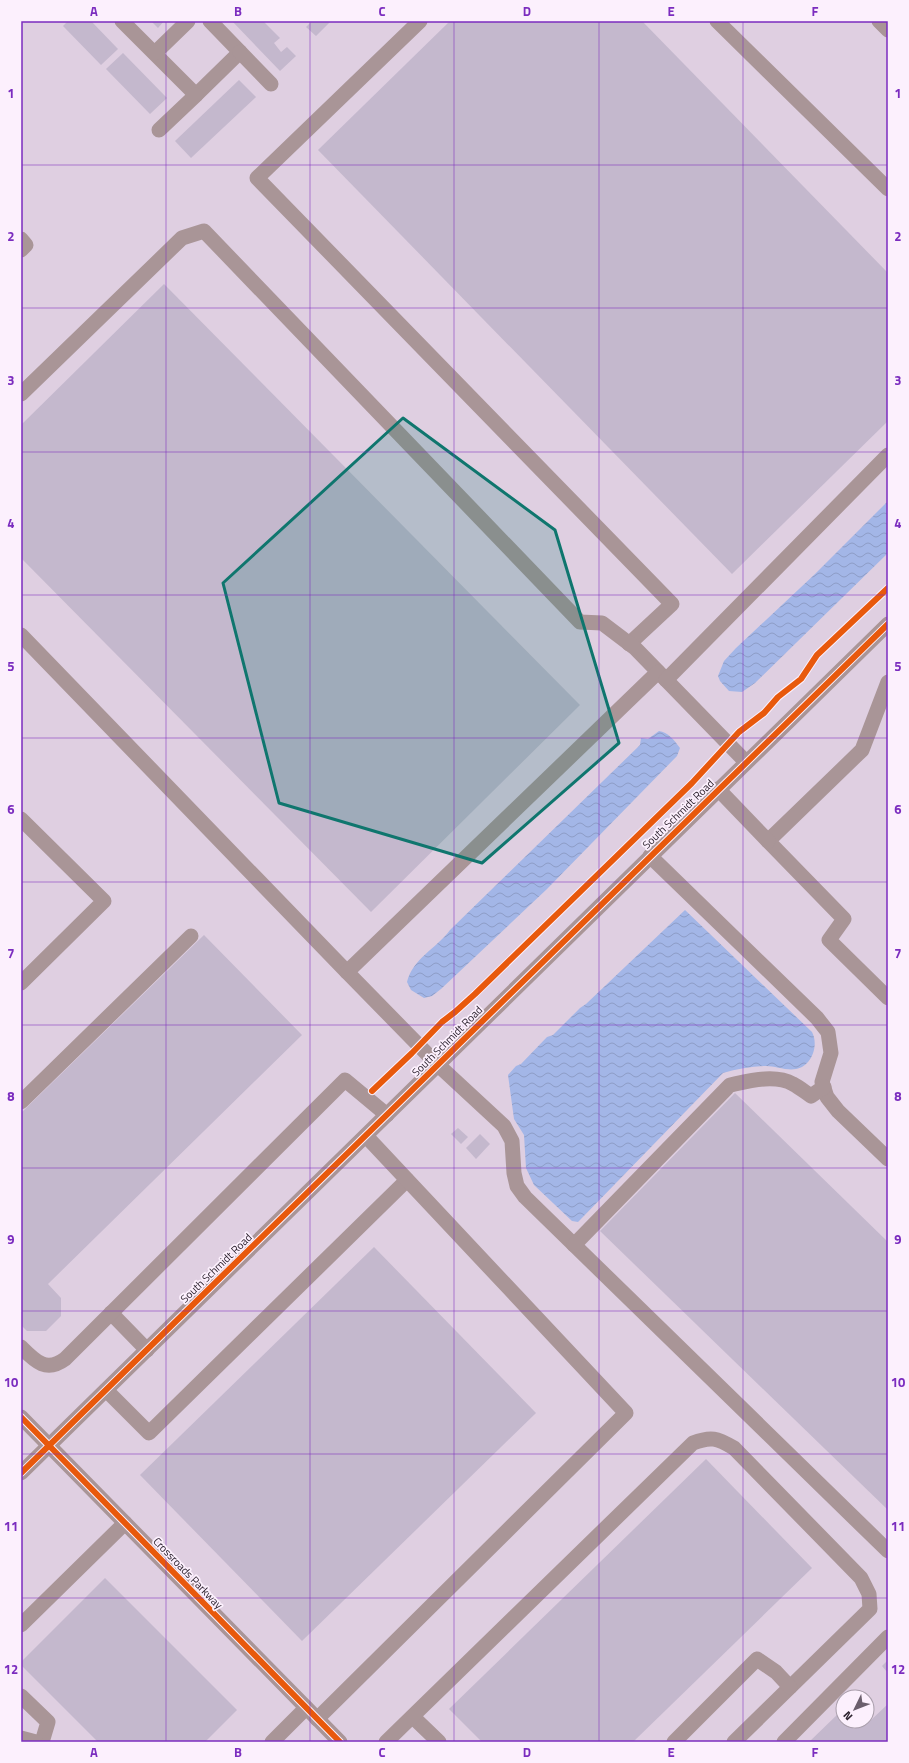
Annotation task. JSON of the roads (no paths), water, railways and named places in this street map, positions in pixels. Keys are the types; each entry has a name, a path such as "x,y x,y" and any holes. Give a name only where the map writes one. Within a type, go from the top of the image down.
{"street":[{"path":"122,21 196,95"},
{"path":"155,53 188,21"},
{"path":"210,21 271,84"},
{"path":"420,21 257,178 672,604 629,644"},
{"path":"717,21 888,189"},
{"path":"880,21 888,30"},
{"path":"159,130 240,52"},
{"path":"21,394 182,238 204,231 580,622 602,623 629,644 746,762"},
{"path":"21,240 26,245 21,250"},
{"path":"347,972 662,676 888,456"},
{"name":"South Schmidt Road","path":"21,1473 888,624"},
{"path":"21,635 437,1064 504,1126 512,1141 514,1173 517,1186 525,1197 888,1551"},
{"path":"768,842 862,750 888,682"},
{"path":"718,790 844,919 829,940 888,998"},
{"path":"21,820 104,901 21,983"},
{"path":"650,856 817,1018 828,1032 831,1053 822,1082 827,1097 838,1111 888,1159"},
{"path":"21,1102 191,936"},
{"path":"574,1246 730,1086 749,1081 777,1079 792,1083 811,1096 824,1088"},
{"path":"21,1347 35,1361 45,1365 56,1365 65,1359 345,1080 387,1114"},
{"path":"317,1719 626,1413 366,1136"},
{"path":"106,1390 149,1433 407,1180"},
{"path":"111,1313 147,1350"},
{"name":"Crossroads Parkway","path":"21,1417 340,1742"},
{"path":"386,1742 693,1443 708,1437 722,1441 734,1448 861,1578 869,1594 870,1609 734,1742"},
{"path":"21,1625 125,1523"},
{"path":"784,1742 888,1637"},
{"path":"674,1742 757,1659 776,1672 790,1687"},
{"path":"21,1696 48,1722 42,1742"},
{"path":"272,1742 306,1708"},
{"path":"413,1717 439,1742"},
{"path":"21,1738 36,1742"}],"water":[{"path":"888,501 888,553 755,683 742,692 729,691 720,681 718,676 724,661 815,574"},
{"path":"659,731 673,739 680,748 677,756 547,889 441,989 432,996 424,998 411,990 407,982 414,966 640,745 641,738 648,739"},
{"path":"685,910 812,1032 815,1043 813,1054 806,1064 796,1069 761,1066 723,1073 578,1222 572,1221 534,1185 526,1168 524,1135 514,1119 508,1075 547,1037 553,1035"}]}
